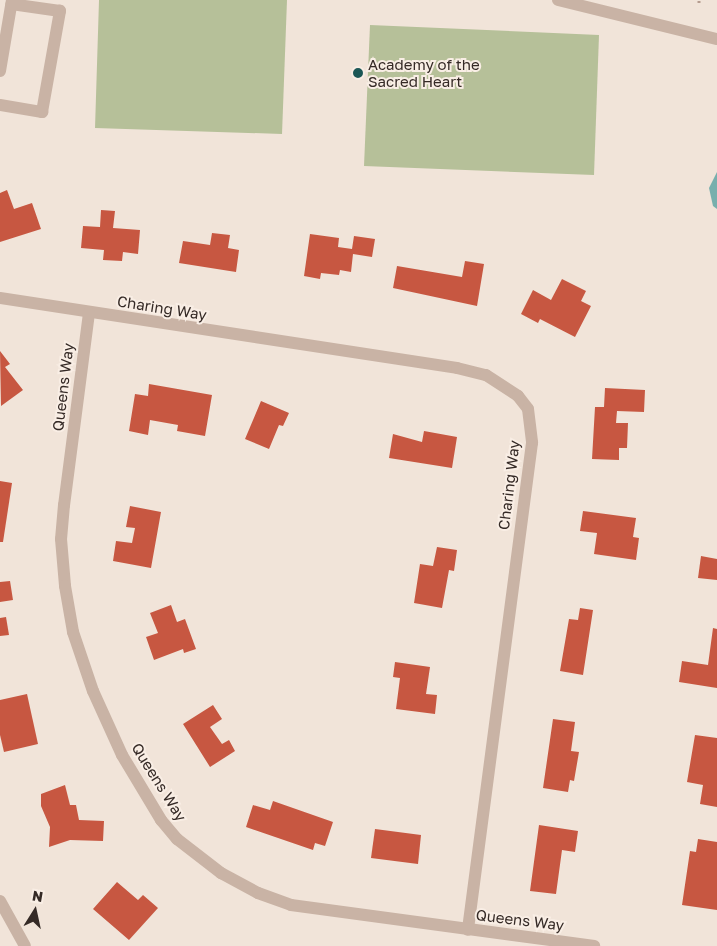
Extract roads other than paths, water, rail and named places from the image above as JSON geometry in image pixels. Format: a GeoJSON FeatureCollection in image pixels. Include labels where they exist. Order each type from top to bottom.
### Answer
{"type":"FeatureCollection","features":[{"type":"Feature","properties":{"kind":"street"},"geometry":{"type":"LineString","coordinates":[[558,0],[717,39]]}},
{"type":"Feature","properties":{"kind":"street"},"geometry":{"type":"LineString","coordinates":[[0,71],[12,2],[60,11],[42,112],[0,105]]}},
{"type":"Feature","properties":{"kind":"street","name":"Charing Way"},"geometry":{"type":"LineString","coordinates":[[0,298],[457,368],[486,375],[503,384],[518,396],[528,409],[532,443],[499,673],[468,930]]}},
{"type":"Feature","properties":{"kind":"street","name":"Queens Way"},"geometry":{"type":"LineString","coordinates":[[89,313],[64,505],[62,564],[72,625],[85,669],[110,731],[141,789],[177,838],[221,873],[258,893],[313,910],[594,946]]}},
{"type":"Feature","properties":{"kind":"street"},"geometry":{"type":"LineString","coordinates":[[0,901],[25,946]]}},
{"type":"Feature","properties":{"kind":"water"},"geometry":{"type":"Polygon","coordinates":[[[717,172],[717,209],[713,206],[709,188],[717,172]]]}},
{"type":"Feature","properties":{"kind":"place","name":"Academy of the Sacred Heart"},"geometry":{"type":"Point","coordinates":[358,73]}}]}
